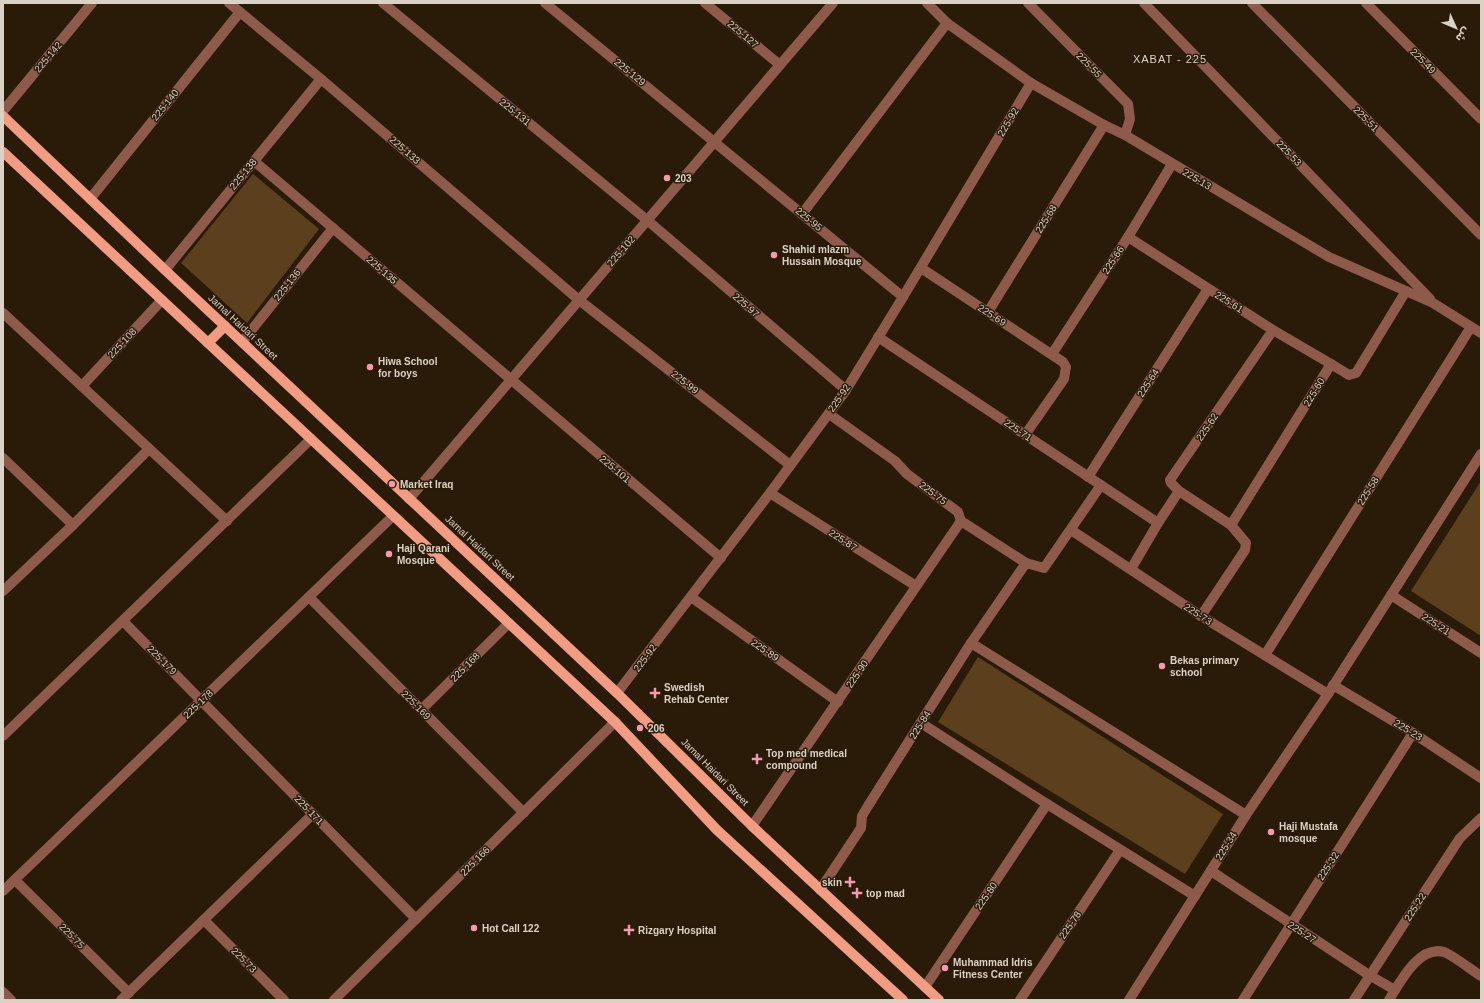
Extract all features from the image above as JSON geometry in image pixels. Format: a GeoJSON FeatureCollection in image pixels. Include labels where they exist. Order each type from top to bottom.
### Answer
{"type":"FeatureCollection","features":[{"type":"Feature","properties":{"kind":"main road","name":"Jamal Haidari Street"},"geometry":{"type":"LineString","coordinates":[[3,116],[165,270],[617,693],[752,826],[939,1000]]}},
{"type":"Feature","properties":{"kind":"main road"},"geometry":{"type":"LineString","coordinates":[[3,152],[615,722],[717,830],[903,1000]]}},
{"type":"Feature","properties":{"kind":"main road"},"geometry":{"type":"LineString","coordinates":[[208,343],[225,326]]}},
{"type":"Feature","properties":{"kind":"street","name":"225-142"},"geometry":{"type":"LineString","coordinates":[[3,111],[92,3]]}},
{"type":"Feature","properties":{"kind":"street","name":"225-133"},"geometry":{"type":"LineString","coordinates":[[229,3],[321,79],[579,300]]}},
{"type":"Feature","properties":{"kind":"street","name":"225-131"},"geometry":{"type":"LineString","coordinates":[[383,3],[647,220]]}},
{"type":"Feature","properties":{"kind":"street","name":"225-129"},"geometry":{"type":"LineString","coordinates":[[546,3],[714,142]]}},
{"type":"Feature","properties":{"kind":"street","name":"225-127"},"geometry":{"type":"LineString","coordinates":[[705,3],[780,65]]}},
{"type":"Feature","properties":{"kind":"street","name":"225-102"},"geometry":{"type":"LineString","coordinates":[[409,498],[833,3]]}},
{"type":"Feature","properties":{"kind":"street","name":"225-13"},"geometry":{"type":"LineString","coordinates":[[926,3],[947,23],[1031,83],[1104,125],[1125,134],[1172,164],[1329,257],[1433,303],[1481,333]]}},
{"type":"Feature","properties":{"kind":"street","name":"225-55"},"geometry":{"type":"LineString","coordinates":[[1028,3],[1128,104],[1130,119],[1125,134]]}},
{"type":"Feature","properties":{"kind":"street","name":"225-53"},"geometry":{"type":"LineString","coordinates":[[1144,3],[1433,303]]}},
{"type":"Feature","properties":{"kind":"street","name":"225-51"},"geometry":{"type":"LineString","coordinates":[[1252,3],[1481,235]]}},
{"type":"Feature","properties":{"kind":"street","name":"225-49"},"geometry":{"type":"LineString","coordinates":[[1366,3],[1481,119]]}},
{"type":"Feature","properties":{"kind":"street","name":"225-140"},"geometry":{"type":"LineString","coordinates":[[90,199],[240,12]]}},
{"type":"Feature","properties":{"kind":"street"},"geometry":{"type":"LineString","coordinates":[[802,214],[947,23]]}},
{"type":"Feature","properties":{"kind":"street","name":"225-138"},"geometry":{"type":"LineString","coordinates":[[165,270],[321,79]]}},
{"type":"Feature","properties":{"kind":"street","name":"225-92"},"geometry":{"type":"LineString","coordinates":[[617,693],[721,558],[846,390],[921,268],[1031,83]]}},
{"type":"Feature","properties":{"kind":"street","name":"225-68"},"geometry":{"type":"LineString","coordinates":[[988,312],[1104,125]]}},
{"type":"Feature","properties":{"kind":"street","name":"225-95"},"geometry":{"type":"LineString","coordinates":[[714,142],[903,297]]}},
{"type":"Feature","properties":{"kind":"street","name":"225-135"},"geometry":{"type":"LineString","coordinates":[[254,162],[510,380]]}},
{"type":"Feature","properties":{"kind":"street","name":"225-66"},"geometry":{"type":"LineString","coordinates":[[1052,354],[1128,238],[1172,164]]}},
{"type":"Feature","properties":{"kind":"street","name":"225-97"},"geometry":{"type":"LineString","coordinates":[[647,220],[846,390]]}},
{"type":"Feature","properties":{"kind":"street","name":"225-136"},"geometry":{"type":"LineString","coordinates":[[242,342],[332,228]]}},
{"type":"Feature","properties":{"kind":"street","name":"225-61"},"geometry":{"type":"LineString","coordinates":[[1128,238],[1273,330],[1331,364]]}},
{"type":"Feature","properties":{"kind":"street","name":"225-69"},"geometry":{"type":"LineString","coordinates":[[921,268],[1063,362],[1066,367],[1064,379],[1025,435]]}},
{"type":"Feature","properties":{"kind":"street","name":"225-64"},"geometry":{"type":"LineString","coordinates":[[1088,477],[1208,289]]}},
{"type":"Feature","properties":{"kind":"street"},"geometry":{"type":"LineString","coordinates":[[1331,364],[1349,375],[1356,373],[1406,291]]}},
{"type":"Feature","properties":{"kind":"street","name":"225-108"},"geometry":{"type":"LineString","coordinates":[[82,386],[162,300]]}},
{"type":"Feature","properties":{"kind":"street","name":"225-99"},"geometry":{"type":"LineString","coordinates":[[579,300],[790,465]]}},
{"type":"Feature","properties":{"kind":"street"},"geometry":{"type":"LineString","coordinates":[[3,313],[227,521]]}},
{"type":"Feature","properties":{"kind":"street","name":"225-58"},"geometry":{"type":"LineString","coordinates":[[1265,655],[1471,327]]}},
{"type":"Feature","properties":{"kind":"street","name":"225-62"},"geometry":{"type":"LineString","coordinates":[[1179,491],[1170,480],[1273,330]]}},
{"type":"Feature","properties":{"kind":"street","name":"225-71"},"geometry":{"type":"LineString","coordinates":[[878,337],[1158,523]]}},
{"type":"Feature","properties":{"kind":"street","name":"225-60"},"geometry":{"type":"LineString","coordinates":[[1231,525],[1331,364]]}},
{"type":"Feature","properties":{"kind":"street","name":"225-101"},"geometry":{"type":"LineString","coordinates":[[510,380],[721,558]]}},
{"type":"Feature","properties":{"kind":"street","name":"225-75"},"geometry":{"type":"LineString","coordinates":[[828,414],[895,461],[907,474],[958,512],[961,521],[1026,563],[1044,568],[1071,530]]}},
{"type":"Feature","properties":{"kind":"street"},"geometry":{"type":"LineString","coordinates":[[3,736],[311,439]]}},
{"type":"Feature","properties":{"kind":"street"},"geometry":{"type":"LineString","coordinates":[[3,591],[73,525],[149,449]]}},
{"type":"Feature","properties":{"kind":"street","name":"225-34"},"geometry":{"type":"LineString","coordinates":[[1129,1000],[1246,815],[1334,685],[1481,454]]}},
{"type":"Feature","properties":{"kind":"street"},"geometry":{"type":"LineString","coordinates":[[3,458],[73,525]]}},
{"type":"Feature","properties":{"kind":"street"},"geometry":{"type":"LineString","coordinates":[[1071,530],[1101,485]]}},
{"type":"Feature","properties":{"kind":"street"},"geometry":{"type":"LineString","coordinates":[[1131,569],[1179,491],[1231,525],[1246,543],[1245,550],[1201,616]]}},
{"type":"Feature","properties":{"kind":"street","name":"225-87"},"geometry":{"type":"LineString","coordinates":[[770,493],[916,586]]}},
{"type":"Feature","properties":{"kind":"street","name":"225-178"},"geometry":{"type":"LineString","coordinates":[[3,891],[393,516]]}},
{"type":"Feature","properties":{"kind":"street","name":"225-90"},"geometry":{"type":"LineString","coordinates":[[752,826],[961,521]]}},
{"type":"Feature","properties":{"kind":"street","name":"225-73"},"geometry":{"type":"LineString","coordinates":[[1071,530],[1201,616],[1328,694]]}},
{"type":"Feature","properties":{"kind":"street","name":"225-84"},"geometry":{"type":"LineString","coordinates":[[820,890],[861,828],[862,816],[970,643],[1026,563]]}},
{"type":"Feature","properties":{"kind":"street","name":"225-21"},"geometry":{"type":"LineString","coordinates":[[1391,595],[1481,653]]}},
{"type":"Feature","properties":{"kind":"street","name":"225-169"},"geometry":{"type":"LineString","coordinates":[[309,597],[524,813]]}},
{"type":"Feature","properties":{"kind":"street","name":"225-89"},"geometry":{"type":"LineString","coordinates":[[691,597],[838,702]]}},
{"type":"Feature","properties":{"kind":"street","name":"225-179"},"geometry":{"type":"LineString","coordinates":[[123,621],[202,700]]}},
{"type":"Feature","properties":{"kind":"street","name":"225-168"},"geometry":{"type":"LineString","coordinates":[[421,710],[509,623]]}},
{"type":"Feature","properties":{"kind":"street"},"geometry":{"type":"LineString","coordinates":[[970,643],[1246,815]]}},
{"type":"Feature","properties":{"kind":"street","name":"225-23"},"geometry":{"type":"LineString","coordinates":[[1334,685],[1413,733],[1481,778]]}},
{"type":"Feature","properties":{"kind":"street","name":"225-171"},"geometry":{"type":"LineString","coordinates":[[202,700],[416,919]]}},
{"type":"Feature","properties":{"kind":"street","name":"225-166"},"geometry":{"type":"LineString","coordinates":[[334,1000],[615,722]]}},
{"type":"Feature","properties":{"kind":"street"},"geometry":{"type":"LineString","coordinates":[[921,723],[1047,804],[1195,896]]}},
{"type":"Feature","properties":{"kind":"street","name":"225-32"},"geometry":{"type":"LineString","coordinates":[[1243,1000],[1413,733]]}},
{"type":"Feature","properties":{"kind":"street","name":"225-80"},"geometry":{"type":"LineString","coordinates":[[925,987],[1047,804]]}},
{"type":"Feature","properties":{"kind":"street"},"geometry":{"type":"LineString","coordinates":[[121,1000],[313,814]]}},
{"type":"Feature","properties":{"kind":"street","name":"225-22"},"geometry":{"type":"LineString","coordinates":[[1354,1000],[1460,838],[1481,818]]}},
{"type":"Feature","properties":{"kind":"street","name":"225-78"},"geometry":{"type":"LineString","coordinates":[[1020,1000],[1120,850]]}},
{"type":"Feature","properties":{"kind":"street","name":"225-27"},"geometry":{"type":"LineString","coordinates":[[1210,871],[1369,976],[1395,990]]}},
{"type":"Feature","properties":{"kind":"street","name":"225-75"},"geometry":{"type":"LineString","coordinates":[[15,880],[129,993]]}},
{"type":"Feature","properties":{"kind":"street","name":"225-73"},"geometry":{"type":"LineString","coordinates":[[204,920],[284,1000]]}},
{"type":"Feature","properties":{"kind":"street"},"geometry":{"type":"LineString","coordinates":[[1389,1000],[1401,979],[1419,958],[1434,952],[1445,952],[1481,976]]}},
{"type":"Feature","properties":{"kind":"street"},"geometry":{"type":"LineString","coordinates":[[3,992],[11,1000]]}},
{"type":"Feature","properties":{"kind":"shaded area"},"geometry":{"type":"Polygon","coordinates":[[[253,174],[319,229],[247,323],[181,263],[253,174]]]}},
{"type":"Feature","properties":{"kind":"shaded area"},"geometry":{"type":"Polygon","coordinates":[[[1481,481],[1481,636],[1411,591],[1481,481]]]}},
{"type":"Feature","properties":{"kind":"shaded area"},"geometry":{"type":"Polygon","coordinates":[[[978,657],[1223,814],[1185,874],[938,722],[978,657]]]}},
{"type":"Feature","properties":{"kind":"place","name":"203"},"geometry":{"type":"Point","coordinates":[667,178]}},
{"type":"Feature","properties":{"kind":"place","name":"Shahid mlazm Hussain Mosque"},"geometry":{"type":"Point","coordinates":[774,255]}},
{"type":"Feature","properties":{"kind":"place","name":"Hiwa School for boys"},"geometry":{"type":"Point","coordinates":[370,367]}},
{"type":"Feature","properties":{"kind":"place","name":"Market Iraq"},"geometry":{"type":"Point","coordinates":[392,484]}},
{"type":"Feature","properties":{"kind":"place","name":"Haji Qarani Mosque"},"geometry":{"type":"Point","coordinates":[389,554]}},
{"type":"Feature","properties":{"kind":"place","name":"Bekas primary school"},"geometry":{"type":"Point","coordinates":[1162,666]}},
{"type":"Feature","properties":{"kind":"place","name":"Swedish Rehab Center"},"geometry":{"type":"Point","coordinates":[655,693]}},
{"type":"Feature","properties":{"kind":"place","name":"206"},"geometry":{"type":"Point","coordinates":[640,728]}},
{"type":"Feature","properties":{"kind":"place","name":"Top med medical compound"},"geometry":{"type":"Point","coordinates":[757,759]}},
{"type":"Feature","properties":{"kind":"place","name":"Haji Mustafa mosque"},"geometry":{"type":"Point","coordinates":[1271,832]}},
{"type":"Feature","properties":{"kind":"place","name":"skin"},"geometry":{"type":"Point","coordinates":[850,882]}},
{"type":"Feature","properties":{"kind":"place","name":"top mad"},"geometry":{"type":"Point","coordinates":[857,893]}},
{"type":"Feature","properties":{"kind":"place","name":"Hot Call 122"},"geometry":{"type":"Point","coordinates":[474,928]}},
{"type":"Feature","properties":{"kind":"place","name":"Rizgary Hospital"},"geometry":{"type":"Point","coordinates":[629,930]}},
{"type":"Feature","properties":{"kind":"place","name":"Muhammad Idris Fitness Center"},"geometry":{"type":"Point","coordinates":[945,968]}},
{"type":"Feature","properties":{"kind":"district","name":"XABAT - 225"},"geometry":{"type":"Point","coordinates":[1170,59]}}]}
